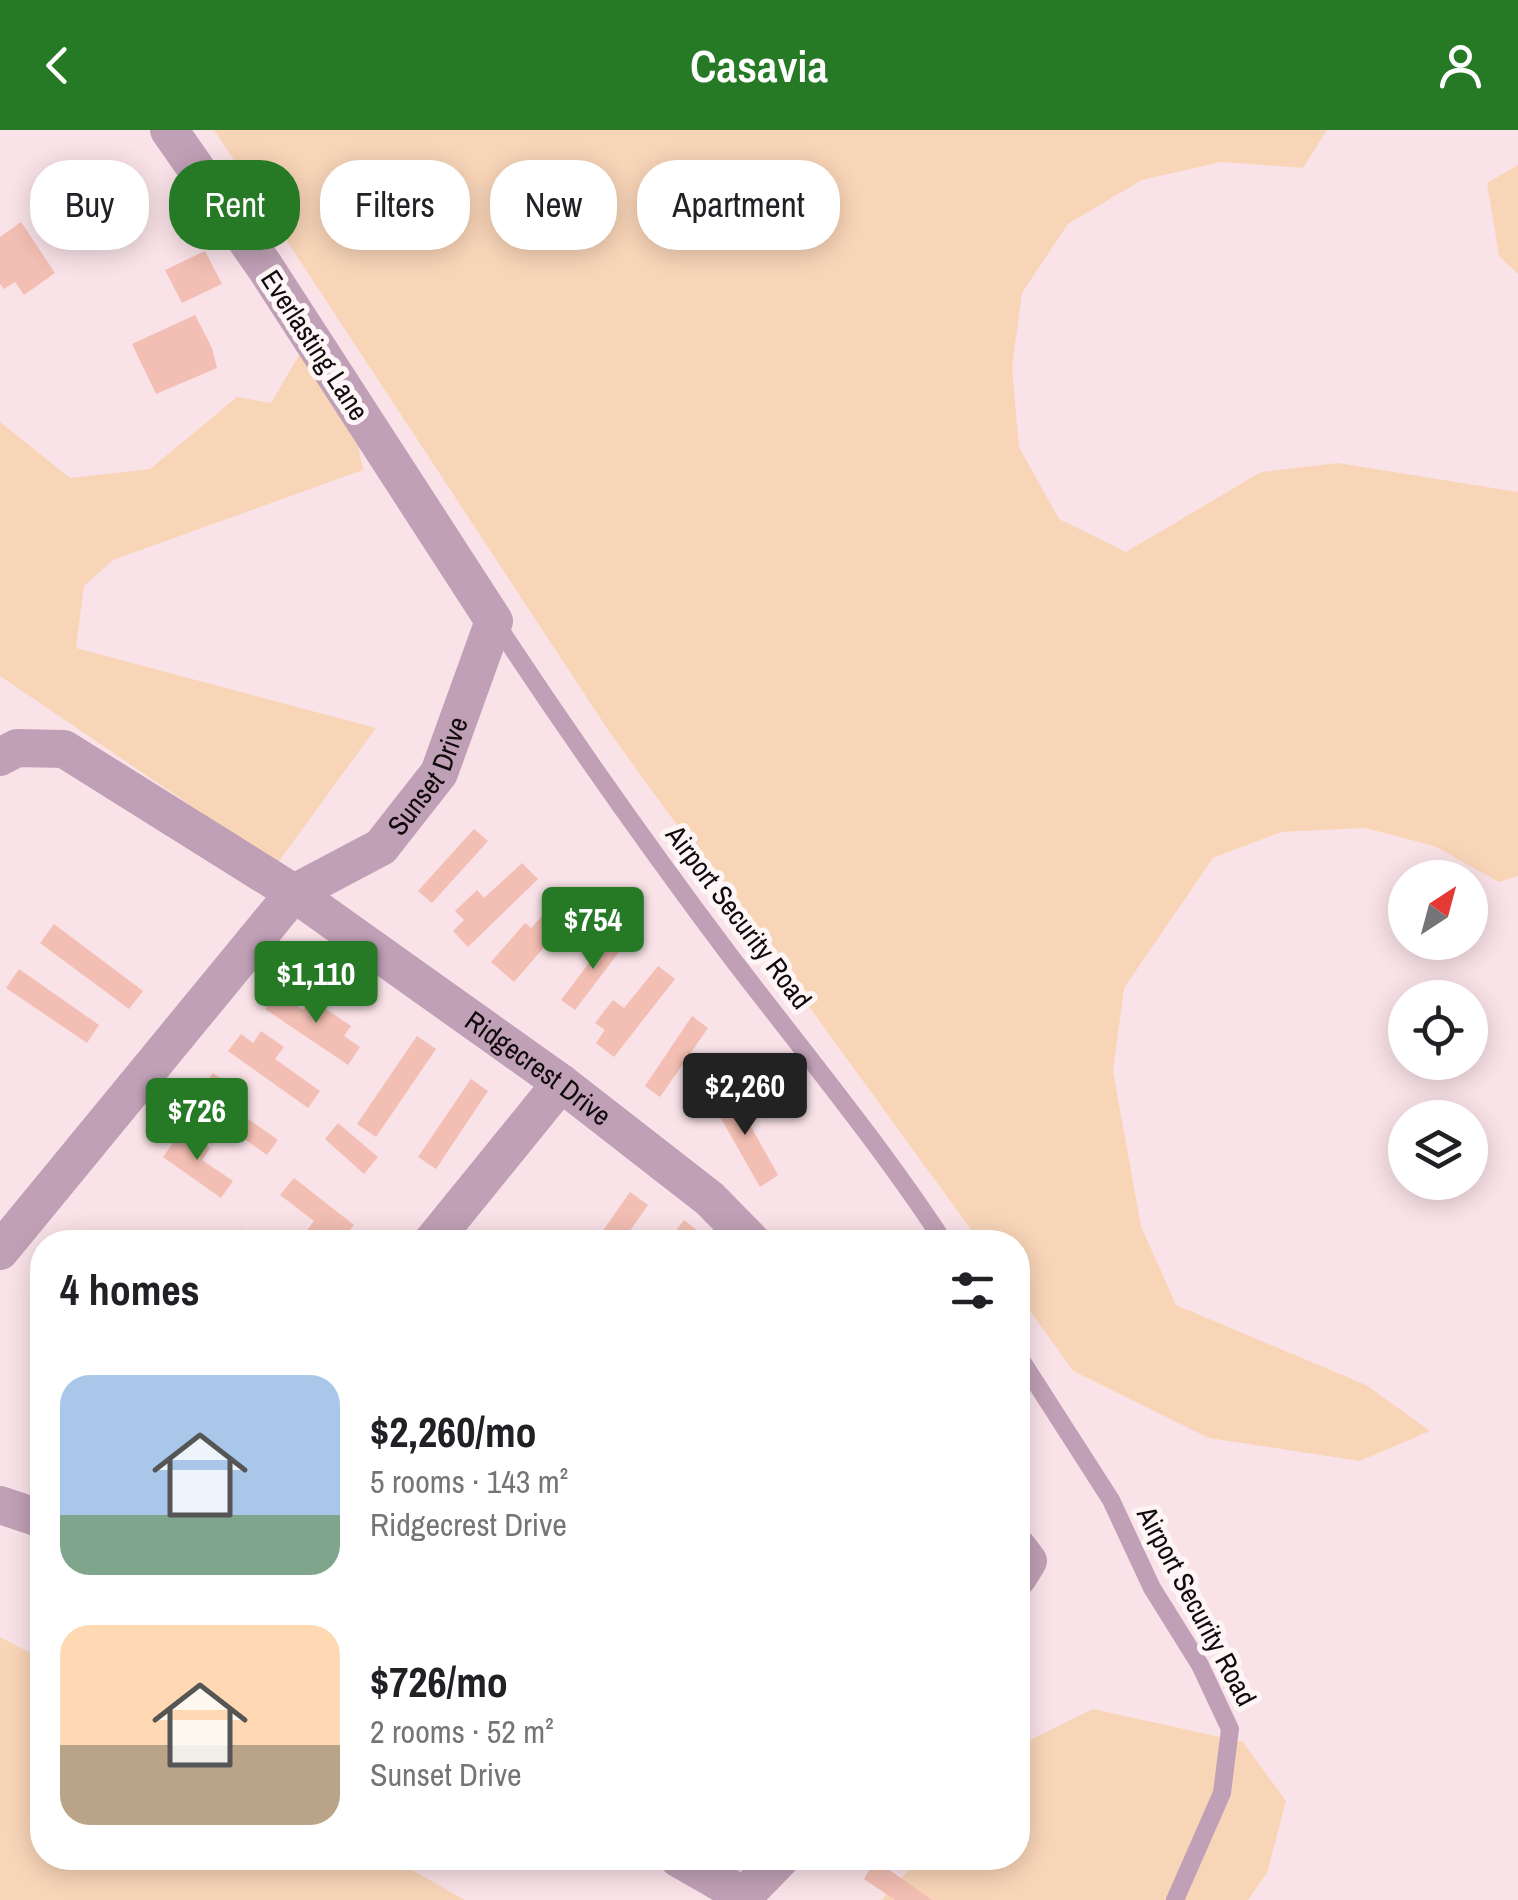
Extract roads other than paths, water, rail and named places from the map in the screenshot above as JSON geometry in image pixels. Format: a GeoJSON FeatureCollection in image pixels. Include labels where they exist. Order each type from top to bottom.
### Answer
{"type":"FeatureCollection","features":[{"type":"Feature","properties":{"kind":"street","name":"Everlasting Lane"},"geometry":{"type":"LineString","coordinates":[[169,130],[265,266],[494,622]]}},
{"type":"Feature","properties":{"kind":"street","name":"Sunset Drive"},"geometry":{"type":"LineString","coordinates":[[0,1251],[294,893],[382,847],[439,773],[494,622]]}},
{"type":"Feature","properties":{"kind":"street","name":"Ridgecrest Drive"},"geometry":{"type":"LineString","coordinates":[[0,757],[17,748],[64,749],[294,893],[561,1083],[710,1199],[740,1230]]}},
{"type":"Feature","properties":{"kind":"street"},"geometry":{"type":"LineString","coordinates":[[442,1230],[561,1083]]}},
{"type":"Feature","properties":{"kind":"street"},"geometry":{"type":"LineString","coordinates":[[0,1506],[30,1515]]}},
{"type":"Feature","properties":{"kind":"street"},"geometry":{"type":"LineString","coordinates":[[699,1870],[744,1896],[769,1870]]}},
{"type":"Feature","properties":{"kind":"lane","name":"Airport Security Road"},"geometry":{"type":"LineString","coordinates":[[494,622],[720,941],[804,1047],[935,1230]]}},
{"type":"Feature","properties":{"kind":"lane","name":"Airport Security Road"},"geometry":{"type":"LineString","coordinates":[[1030,1374],[1111,1500],[1152,1588],[1200,1664],[1230,1729],[1222,1793],[1175,1900]]}}]}
